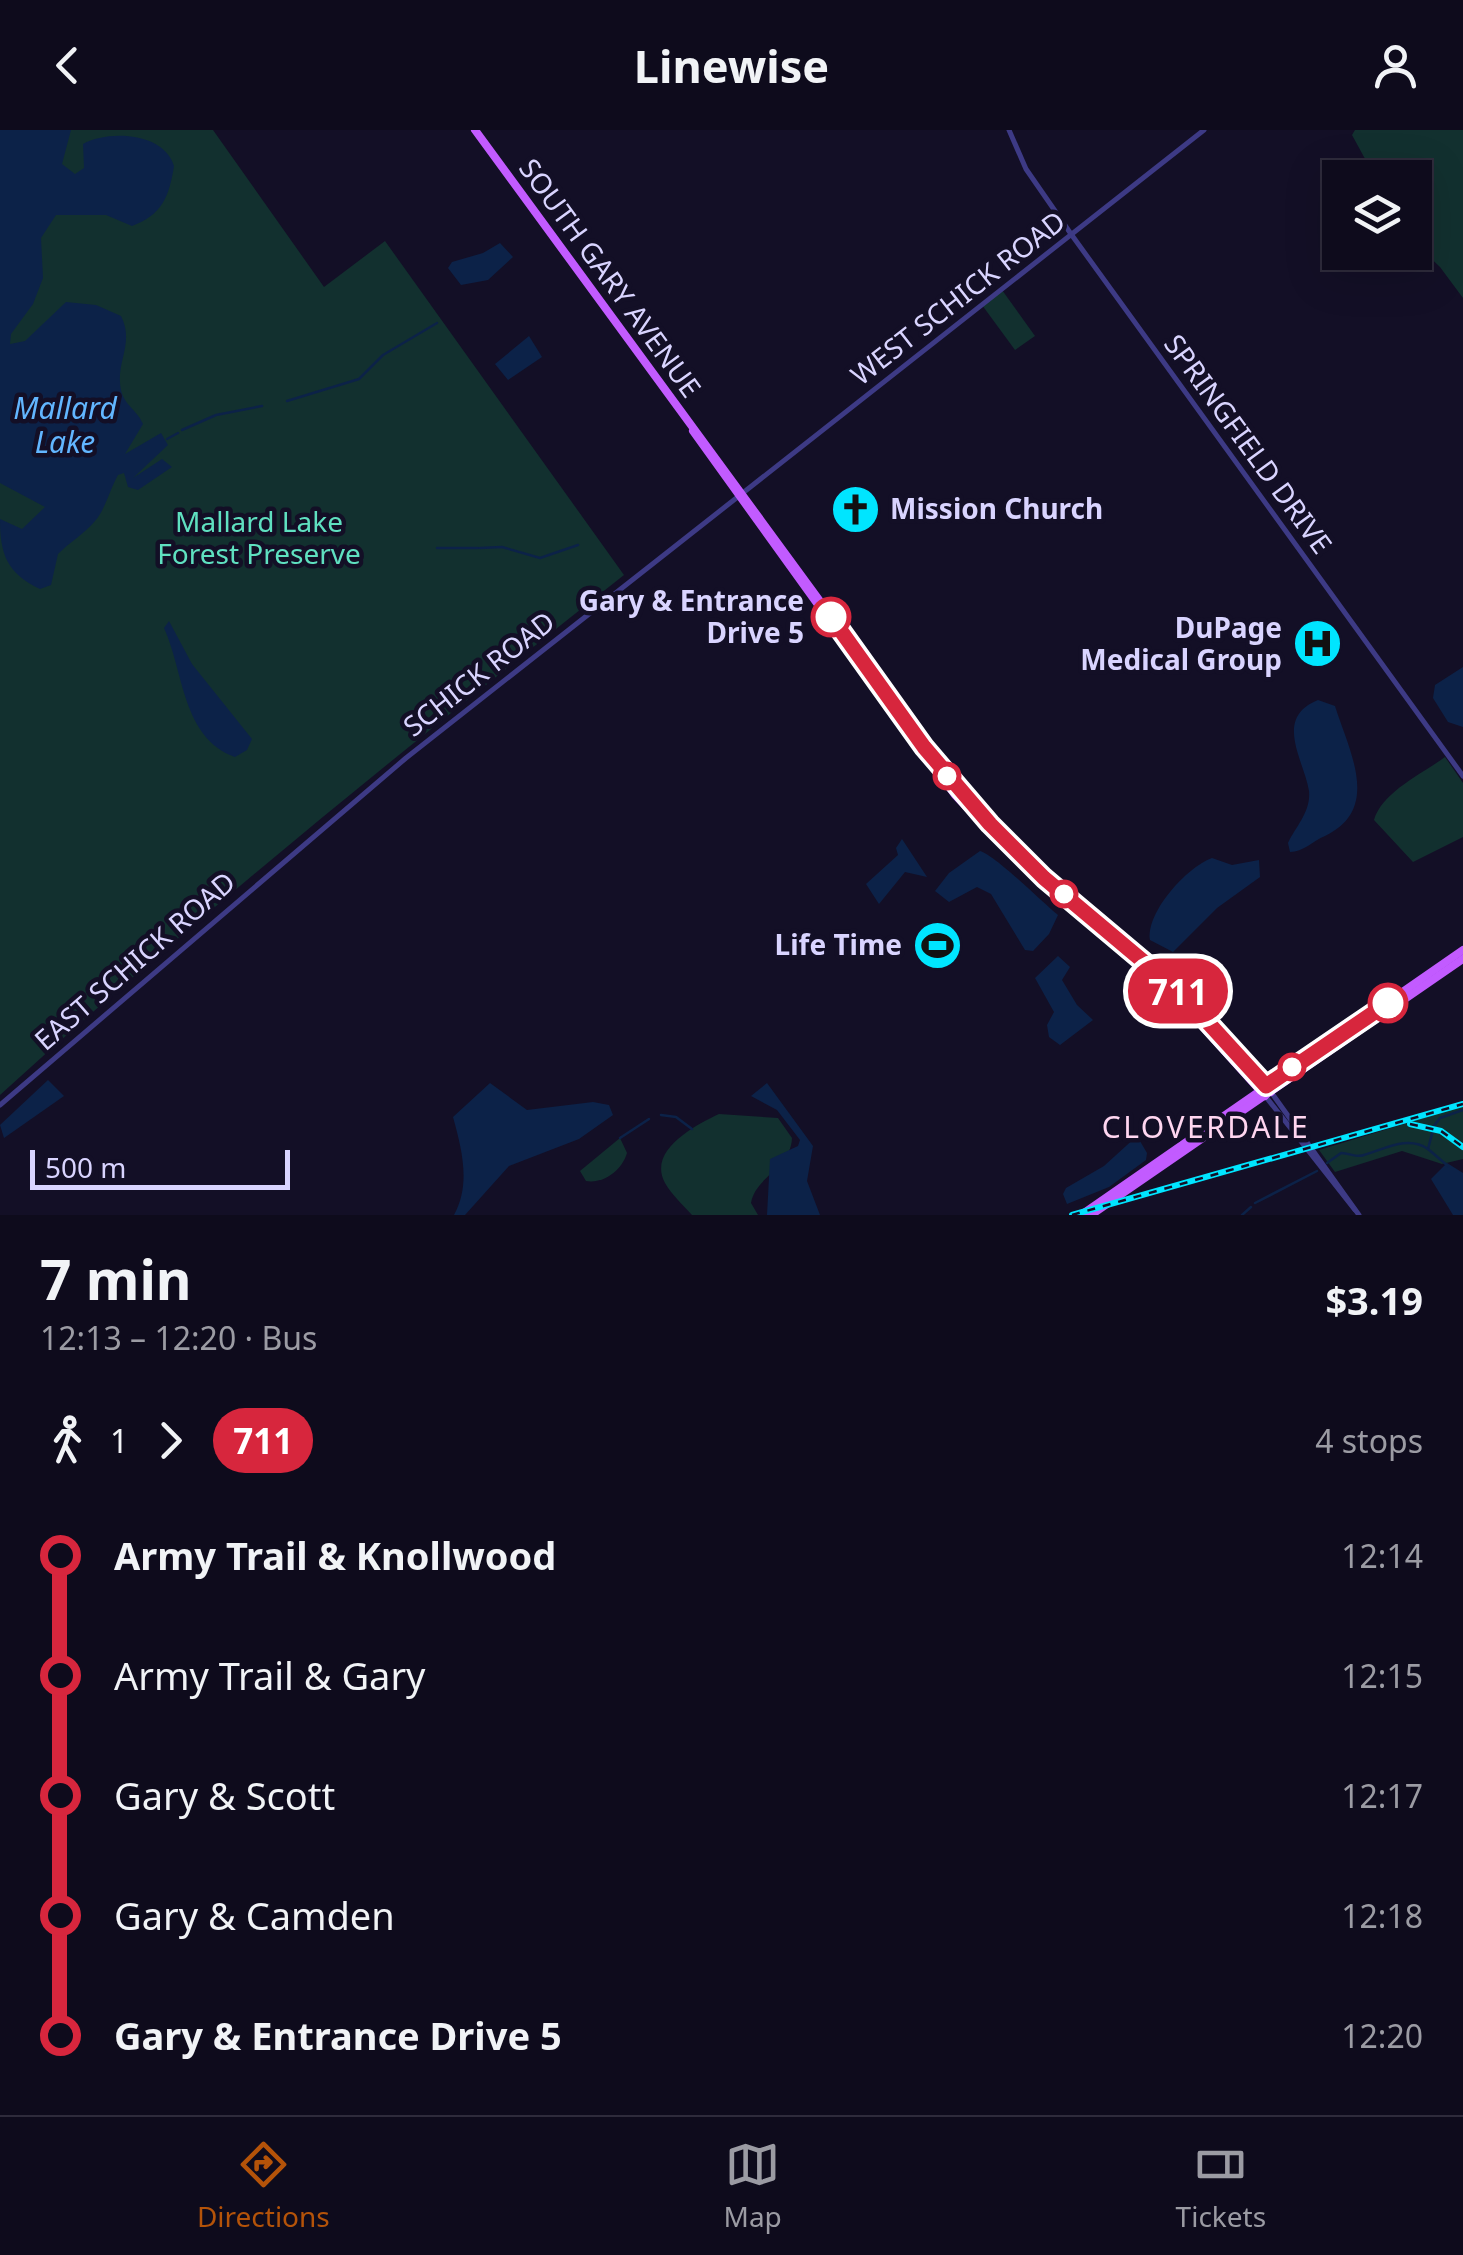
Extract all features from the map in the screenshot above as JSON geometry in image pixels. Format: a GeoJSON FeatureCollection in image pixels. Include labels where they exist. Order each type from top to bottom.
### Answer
{"type":"FeatureCollection","features":[{"type":"Feature","properties":{"kind":"main road","name":"SOUTH GARY AVENUE"},"geometry":{"type":"LineString","coordinates":[[476,130],[952,792],[1031,874],[1146,965],[1265,1091]]}},
{"type":"Feature","properties":{"kind":"main road"},"geometry":{"type":"LineString","coordinates":[[1091,1215],[1463,950]]}},
{"type":"Feature","properties":{"kind":"main road"},"geometry":{"type":"LineString","coordinates":[[1081,1215],[1463,959]]}},
{"type":"Feature","properties":{"kind":"street","name":"SPRINGFIELD DRIVE"},"geometry":{"type":"LineString","coordinates":[[1009,130],[1026,169],[1070,234],[1463,776]]}},
{"type":"Feature","properties":{"kind":"street","name":"WEST SCHICK ROAD"},"geometry":{"type":"LineString","coordinates":[[739,495],[1204,130]]}},
{"type":"Feature","properties":{"kind":"street","name":"SCHICK ROAD"},"geometry":{"type":"LineString","coordinates":[[296,849],[739,495]]}},
{"type":"Feature","properties":{"kind":"street","name":"EAST SCHICK ROAD"},"geometry":{"type":"LineString","coordinates":[[0,1105],[296,849]]}},
{"type":"Feature","properties":{"kind":"street","name":"SOUTH GARY AVENUE"},"geometry":{"type":"LineString","coordinates":[[1265,1091],[1358,1213]]}},
{"type":"Feature","properties":{"kind":"green space","name":"Mallard Lake Forest Preserve"},"geometry":{"type":"Polygon","coordinates":[[[0,130],[213,130],[324,287],[385,241],[624,575],[229,895],[0,1095],[0,130]]]}},
{"type":"Feature","properties":{"kind":"green space"},"geometry":{"type":"Polygon","coordinates":[[[1355,130],[1463,130],[1463,298],[1432,259],[1432,160],[1366,160],[1352,135],[1355,130]]]}},
{"type":"Feature","properties":{"kind":"green space"},"geometry":{"type":"Polygon","coordinates":[[[1002,290],[1035,336],[1015,350],[982,305],[1002,290]]]}},
{"type":"Feature","properties":{"kind":"green space"},"geometry":{"type":"Polygon","coordinates":[[[1445,757],[1463,783],[1463,837],[1413,862],[1374,820],[1394,792],[1445,757]]]}},
{"type":"Feature","properties":{"kind":"green space"},"geometry":{"type":"Polygon","coordinates":[[[1463,1106],[1463,1159],[1442,1164],[1402,1151],[1335,1172],[1319,1150],[1463,1106]]]}},
{"type":"Feature","properties":{"kind":"green space"},"geometry":{"type":"Polygon","coordinates":[[[719,1114],[778,1118],[792,1138],[786,1157],[754,1194],[751,1203],[758,1215],[692,1215],[665,1183],[661,1171],[668,1150],[687,1132],[719,1114]]]}},
{"type":"Feature","properties":{"kind":"green space"},"geometry":{"type":"Polygon","coordinates":[[[620,1138],[627,1153],[621,1165],[606,1178],[586,1181],[580,1171],[620,1138]]]}},
{"type":"Feature","properties":{"kind":"water","name":"Mallard Lake"},"geometry":{"type":"Polygon","coordinates":[[[0,130],[71,130],[62,164],[75,174],[84,168],[83,144],[106,137],[147,140],[159,146],[174,166],[162,204],[142,222],[132,226],[106,215],[56,215],[41,238],[43,278],[33,304],[11,334],[10,344],[25,341],[66,302],[96,305],[121,316],[126,344],[120,371],[121,390],[143,424],[125,454],[161,433],[168,445],[133,478],[162,459],[172,467],[138,490],[128,487],[124,473],[118,475],[99,516],[58,554],[51,585],[40,589],[12,569],[0,531],[0,519],[22,529],[45,507],[0,483],[0,130]]]}},
{"type":"Feature","properties":{"kind":"water"},"geometry":{"type":"Polygon","coordinates":[[[500,243],[513,257],[488,280],[461,285],[448,268],[452,262],[483,253],[500,243]]]}},
{"type":"Feature","properties":{"kind":"water"},"geometry":{"type":"Polygon","coordinates":[[[529,336],[542,357],[508,380],[495,364],[529,336]]]}},
{"type":"Feature","properties":{"kind":"water"},"geometry":{"type":"Polygon","coordinates":[[[169,621],[192,664],[252,739],[247,750],[235,757],[204,735],[195,719],[164,628],[169,621]]]}},
{"type":"Feature","properties":{"kind":"water"},"geometry":{"type":"Polygon","coordinates":[[[1463,667],[1463,727],[1448,722],[1433,698],[1435,685],[1463,667]]]}},
{"type":"Feature","properties":{"kind":"water"},"geometry":{"type":"Polygon","coordinates":[[[1318,700],[1335,706],[1353,760],[1357,795],[1353,811],[1342,825],[1290,852],[1288,843],[1309,799],[1294,729],[1304,708],[1318,700]]]}},
{"type":"Feature","properties":{"kind":"water"},"geometry":{"type":"Polygon","coordinates":[[[902,839],[927,877],[905,872],[879,904],[866,884],[898,855],[896,848],[902,839]]]}},
{"type":"Feature","properties":{"kind":"water"},"geometry":{"type":"Polygon","coordinates":[[[980,851],[1058,915],[1049,934],[1033,951],[1025,950],[991,894],[977,887],[949,902],[935,891],[949,873],[980,851]]]}},
{"type":"Feature","properties":{"kind":"water"},"geometry":{"type":"Polygon","coordinates":[[[1212,858],[1232,865],[1259,860],[1260,877],[1217,908],[1173,952],[1150,940],[1154,917],[1170,892],[1191,871],[1212,858]]]}},
{"type":"Feature","properties":{"kind":"water"},"geometry":{"type":"Polygon","coordinates":[[[1058,956],[1070,967],[1062,980],[1077,1005],[1093,1020],[1060,1045],[1049,1037],[1047,1025],[1054,1012],[1035,978],[1058,956]]]}},
{"type":"Feature","properties":{"kind":"water"},"geometry":{"type":"Polygon","coordinates":[[[48,1080],[64,1096],[4,1138],[0,1125],[48,1080]]]}},
{"type":"Feature","properties":{"kind":"water"},"geometry":{"type":"Polygon","coordinates":[[[490,1083],[527,1110],[593,1102],[609,1105],[613,1115],[579,1139],[509,1166],[465,1215],[454,1215],[464,1179],[453,1117],[490,1083]]]}},
{"type":"Feature","properties":{"kind":"water"},"geometry":{"type":"Polygon","coordinates":[[[767,1083],[813,1146],[807,1181],[820,1215],[767,1215],[770,1159],[798,1146],[800,1140],[777,1110],[751,1096],[767,1083]]]}},
{"type":"Feature","properties":{"kind":"water"},"geometry":{"type":"Polygon","coordinates":[[[1137,1136],[1147,1153],[1146,1160],[1109,1187],[1067,1204],[1063,1194],[1066,1188],[1104,1166],[1137,1136]]]}},
{"type":"Feature","properties":{"kind":"water"},"geometry":{"type":"Polygon","coordinates":[[[1447,1163],[1463,1173],[1463,1215],[1453,1215],[1431,1179],[1447,1163]]]}},
{"type":"Feature","properties":{"kind":"waterway"},"geometry":{"type":"LineString","coordinates":[[287,401],[359,379],[383,355],[437,323]]}},
{"type":"Feature","properties":{"kind":"waterway"},"geometry":{"type":"LineString","coordinates":[[182,430],[216,415],[262,406]]}},
{"type":"Feature","properties":{"kind":"waterway"},"geometry":{"type":"LineString","coordinates":[[167,439],[178,433]]}},
{"type":"Feature","properties":{"kind":"waterway"},"geometry":{"type":"LineString","coordinates":[[480,548],[502,547],[540,558],[578,545]]}},
{"type":"Feature","properties":{"kind":"waterway"},"geometry":{"type":"LineString","coordinates":[[437,548],[478,548]]}},
{"type":"Feature","properties":{"kind":"waterway"},"geometry":{"type":"LineString","coordinates":[[1434,1126],[1440,1118],[1463,1110]]}},
{"type":"Feature","properties":{"kind":"waterway"},"geometry":{"type":"LineString","coordinates":[[661,1115],[676,1117],[692,1129]]}},
{"type":"Feature","properties":{"kind":"waterway"},"geometry":{"type":"LineString","coordinates":[[620,1138],[649,1119]]}},
{"type":"Feature","properties":{"kind":"waterway"},"geometry":{"type":"LineString","coordinates":[[1433,1130],[1428,1149],[1448,1166]]}},
{"type":"Feature","properties":{"kind":"waterway"},"geometry":{"type":"LineString","coordinates":[[1327,1163],[1341,1153],[1361,1156],[1404,1143],[1428,1149]]}},
{"type":"Feature","properties":{"kind":"waterway"},"geometry":{"type":"LineString","coordinates":[[1255,1203],[1317,1171]]}},
{"type":"Feature","properties":{"kind":"waterway"},"geometry":{"type":"LineString","coordinates":[[1242,1215],[1251,1207]]}},
{"type":"Feature","properties":{"kind":"railway"},"geometry":{"type":"LineString","coordinates":[[1072,1215],[1463,1104]]}},
{"type":"Feature","properties":{"kind":"railway"},"geometry":{"type":"LineString","coordinates":[[1410,1124],[1441,1131],[1463,1147]]}},
{"type":"Feature","properties":{"kind":"bus line","name":"711"},"geometry":{"type":"LineString","coordinates":[[831,617],[924,747],[990,824],[1044,878],[1182,994],[1266,1086],[1388,1003]]}},
{"type":"Feature","properties":{"kind":"place","name":"Mission Church"},"geometry":{"type":"Point","coordinates":[855,509]}},
{"type":"Feature","properties":{"kind":"place","name":"Gary & Entrance Drive 5"},"geometry":{"type":"Point","coordinates":[831,617]}},
{"type":"Feature","properties":{"kind":"place","name":"DuPage Medical Group"},"geometry":{"type":"Point","coordinates":[1317,644]}},
{"type":"Feature","properties":{"kind":"place","name":"Life Time"},"geometry":{"type":"Point","coordinates":[937,945]}},
{"type":"Feature","properties":{"kind":"district","name":"CLOVERDALE"},"geometry":{"type":"Point","coordinates":[1206,1128]}}]}
